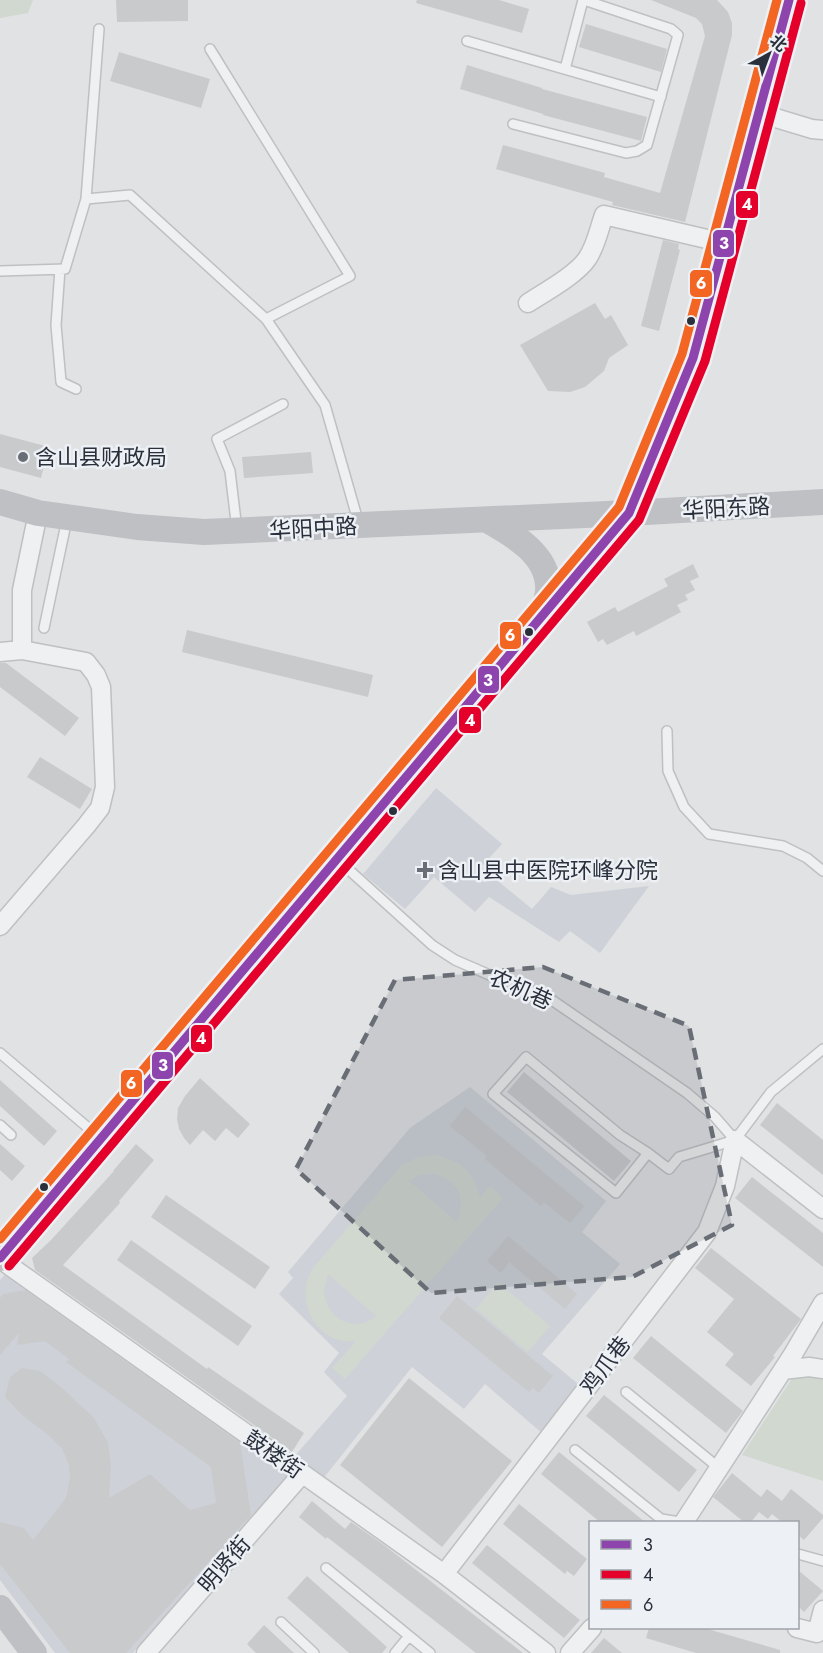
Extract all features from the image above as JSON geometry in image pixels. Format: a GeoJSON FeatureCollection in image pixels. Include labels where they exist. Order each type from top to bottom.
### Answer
{"type":"FeatureCollection","features":[{"type":"Feature","properties":{"kind":"main road"},"geometry":{"type":"LineString","coordinates":[[0,1258],[629,513],[693,358],[789,0]]}},
{"type":"Feature","properties":{"kind":"main road","name":"华阳中路"},"geometry":{"type":"LineString","coordinates":[[0,502],[38,513],[137,527],[204,532],[629,513]]}},
{"type":"Feature","properties":{"kind":"main road","name":"华阳东路"},"geometry":{"type":"LineString","coordinates":[[629,513],[823,502]]}},
{"type":"Feature","properties":{"kind":"main road"},"geometry":{"type":"LineString","coordinates":[[487,519],[516,537],[542,564],[546,574],[548,592],[542,616]]}},
{"type":"Feature","properties":{"kind":"main road"},"geometry":{"type":"LineString","coordinates":[[0,1608],[34,1653]]}},
{"type":"Feature","properties":{"kind":"street"},"geometry":{"type":"LineString","coordinates":[[759,113],[812,129],[823,130]]}},
{"type":"Feature","properties":{"kind":"street"},"geometry":{"type":"LineString","coordinates":[[528,303],[579,269],[587,260],[604,215],[724,243]]}},
{"type":"Feature","properties":{"kind":"street"},"geometry":{"type":"LineString","coordinates":[[22,650],[22,590],[38,513]]}},
{"type":"Feature","properties":{"kind":"street"},"geometry":{"type":"LineString","coordinates":[[0,652],[22,650],[86,662],[96,675],[101,687],[105,787],[100,808],[0,926]]}},
{"type":"Feature","properties":{"kind":"street"},"geometry":{"type":"LineString","coordinates":[[735,1140],[823,1209]]}},
{"type":"Feature","properties":{"kind":"street","name":"鸡爪巷"},"geometry":{"type":"LineString","coordinates":[[444,1574],[707,1232],[725,1186],[735,1140]]}},
{"type":"Feature","properties":{"kind":"street","name":"鼓楼街"},"geometry":{"type":"LineString","coordinates":[[0,1258],[444,1574],[546,1653]]}},
{"type":"Feature","properties":{"kind":"street"},"geometry":{"type":"LineString","coordinates":[[683,1521],[783,1370],[823,1304]]}},
{"type":"Feature","properties":{"kind":"street"},"geometry":{"type":"LineString","coordinates":[[783,1370],[809,1367],[823,1369]]}},
{"type":"Feature","properties":{"kind":"street","name":"明贤街"},"geometry":{"type":"LineString","coordinates":[[147,1653],[302,1474]]}},
{"type":"Feature","properties":{"kind":"street"},"geometry":{"type":"LineString","coordinates":[[799,1628],[817,1633],[823,1610]]}},
{"type":"Feature","properties":{"kind":"street"},"geometry":{"type":"LineString","coordinates":[[570,1653],[591,1629]]}},
{"type":"Feature","properties":{"kind":"lane"},"geometry":{"type":"LineString","coordinates":[[513,123],[626,153],[637,151],[647,145],[678,35],[671,29],[584,0],[565,69]]}},
{"type":"Feature","properties":{"kind":"lane"},"geometry":{"type":"LineString","coordinates":[[0,271],[65,269],[86,199],[99,29]]}},
{"type":"Feature","properties":{"kind":"lane"},"geometry":{"type":"LineString","coordinates":[[467,41],[661,97]]}},
{"type":"Feature","properties":{"kind":"lane"},"geometry":{"type":"LineString","coordinates":[[210,49],[350,276],[266,319]]}},
{"type":"Feature","properties":{"kind":"lane"},"geometry":{"type":"LineString","coordinates":[[86,199],[130,195],[266,319],[325,405],[360,525]]}},
{"type":"Feature","properties":{"kind":"lane"},"geometry":{"type":"LineString","coordinates":[[60,269],[56,325],[61,382],[76,389]]}},
{"type":"Feature","properties":{"kind":"lane"},"geometry":{"type":"LineString","coordinates":[[237,531],[230,471],[217,439],[283,404]]}},
{"type":"Feature","properties":{"kind":"lane"},"geometry":{"type":"LineString","coordinates":[[44,628],[67,517]]}},
{"type":"Feature","properties":{"kind":"lane"},"geometry":{"type":"LineString","coordinates":[[667,731],[668,771],[684,807],[709,834],[783,846],[807,858],[823,871]]}},
{"type":"Feature","properties":{"kind":"lane","name":"农机巷"},"geometry":{"type":"LineString","coordinates":[[337,859],[432,945],[455,960],[546,996],[687,1093],[715,1117],[735,1140]]}},
{"type":"Feature","properties":{"kind":"lane"},"geometry":{"type":"LineString","coordinates":[[648,1153],[616,1193],[493,1094],[526,1057],[620,1135],[648,1153],[669,1169],[680,1157],[735,1140],[771,1092],[823,1049]]}},
{"type":"Feature","properties":{"kind":"lane"},"geometry":{"type":"LineString","coordinates":[[0,1053],[100,1138]]}},
{"type":"Feature","properties":{"kind":"lane"},"geometry":{"type":"LineString","coordinates":[[0,1125],[11,1135]]}},
{"type":"Feature","properties":{"kind":"lane"},"geometry":{"type":"LineString","coordinates":[[626,1392],[719,1468]]}},
{"type":"Feature","properties":{"kind":"lane"},"geometry":{"type":"LineString","coordinates":[[575,1450],[661,1519],[675,1521]]}},
{"type":"Feature","properties":{"kind":"lane"},"geometry":{"type":"LineString","coordinates":[[799,1554],[823,1561]]}},
{"type":"Feature","properties":{"kind":"lane"},"geometry":{"type":"LineString","coordinates":[[326,1568],[430,1653]]}},
{"type":"Feature","properties":{"kind":"lane"},"geometry":{"type":"LineString","coordinates":[[281,1622],[314,1653]]}},
{"type":"Feature","properties":{"kind":"lane"},"geometry":{"type":"LineString","coordinates":[[395,1653],[409,1636]]}},
{"type":"Feature","properties":{"kind":"highlighted area"},"geometry":{"type":"Polygon","coordinates":[[[543,967],[689,1026],[732,1225],[632,1277],[431,1293],[296,1169],[395,980],[543,967]]]}},
{"type":"Feature","properties":{"kind":"shaded area"},"geometry":{"type":"Polygon","coordinates":[[[0,0],[33,0],[28,13],[0,18],[0,0]]]}},
{"type":"Feature","properties":{"kind":"shaded area","name":"含山县中医院环峰分院"},"geometry":{"type":"Polygon","coordinates":[[[436,788],[502,844],[481,867],[532,909],[551,887],[571,895],[649,886],[600,953],[570,931],[559,942],[489,897],[475,912],[434,877],[405,909],[363,874],[436,788]]]}},
{"type":"Feature","properties":{"kind":"shaded area"},"geometry":{"type":"Polygon","coordinates":[[[470,1087],[606,1201],[582,1232],[620,1264],[542,1354],[583,1388],[543,1434],[485,1384],[464,1409],[412,1367],[322,1480],[293,1458],[347,1396],[324,1372],[339,1353],[279,1294],[293,1278],[288,1272],[410,1128],[470,1087]]]}},
{"type":"Feature","properties":{"kind":"shaded area"},"geometry":{"type":"Polygon","coordinates":[[[437,1155],[453,1161],[470,1174],[480,1197],[490,1186],[503,1198],[345,1379],[332,1368],[356,1341],[333,1338],[312,1319],[305,1291],[308,1279],[312,1269],[401,1166],[418,1157],[437,1155]],[[433,1174],[420,1175],[409,1181],[457,1222],[461,1205],[458,1191],[449,1181],[433,1174]],[[329,1275],[324,1289],[325,1297],[336,1316],[355,1324],[376,1316],[329,1275]]]}},
{"type":"Feature","properties":{"kind":"shaded area"},"geometry":{"type":"Polygon","coordinates":[[[8,1271],[291,1471],[133,1653],[55,1653],[0,1580],[0,1280],[8,1271]]]}},
{"type":"Feature","properties":{"kind":"shaded area"},"geometry":{"type":"Polygon","coordinates":[[[498,1282],[550,1326],[528,1352],[476,1309],[498,1282]]]}},
{"type":"Feature","properties":{"kind":"shaded area"},"geometry":{"type":"Polygon","coordinates":[[[806,1375],[823,1377],[823,1481],[742,1455],[793,1377],[806,1375]]]}},
{"type":"Feature","properties":{"kind":"building"},"geometry":{"type":"Polygon","coordinates":[[[116,0],[188,0],[188,21],[117,22],[116,0]]]}},
{"type":"Feature","properties":{"kind":"building"},"geometry":{"type":"Polygon","coordinates":[[[417,0],[499,0],[529,9],[522,33],[416,3],[417,0]]]}},
{"type":"Feature","properties":{"kind":"building"},"geometry":{"type":"Polygon","coordinates":[[[651,0],[717,0],[728,12],[732,23],[732,35],[685,222],[612,205],[613,202],[496,169],[503,145],[605,173],[604,177],[660,193],[705,36],[702,24],[696,18],[651,0]]]}},
{"type":"Feature","properties":{"kind":"building"},"geometry":{"type":"Polygon","coordinates":[[[586,24],[667,49],[661,72],[579,47],[586,24]]]}},
{"type":"Feature","properties":{"kind":"building"},"geometry":{"type":"Polygon","coordinates":[[[119,52],[210,79],[201,108],[110,81],[119,52]]]}},
{"type":"Feature","properties":{"kind":"building"},"geometry":{"type":"Polygon","coordinates":[[[467,65],[542,89],[647,117],[641,141],[543,115],[460,89],[467,65]]]}},
{"type":"Feature","properties":{"kind":"building"},"geometry":{"type":"Polygon","coordinates":[[[663,240],[679,244],[678,249],[680,250],[659,331],[641,326],[663,240]]]}},
{"type":"Feature","properties":{"kind":"building"},"geometry":{"type":"Polygon","coordinates":[[[595,303],[605,319],[611,315],[628,345],[609,358],[604,371],[585,387],[570,392],[548,391],[520,345],[595,303]]]}},
{"type":"Feature","properties":{"kind":"building","name":"含山县财政局"},"geometry":{"type":"Polygon","coordinates":[[[0,434],[49,447],[41,478],[0,467],[0,434]]]}},
{"type":"Feature","properties":{"kind":"building"},"geometry":{"type":"Polygon","coordinates":[[[311,452],[313,473],[244,478],[242,457],[311,452]]]}},
{"type":"Feature","properties":{"kind":"building"},"geometry":{"type":"Polygon","coordinates":[[[693,564],[699,577],[690,581],[695,590],[685,595],[688,600],[677,605],[681,612],[636,636],[634,631],[607,645],[603,639],[598,642],[587,622],[615,607],[618,612],[668,586],[664,579],[693,564]]]}},
{"type":"Feature","properties":{"kind":"building"},"geometry":{"type":"Polygon","coordinates":[[[187,630],[373,675],[368,697],[182,652],[187,630]]]}},
{"type":"Feature","properties":{"kind":"building"},"geometry":{"type":"Polygon","coordinates":[[[0,663],[6,663],[79,718],[65,736],[0,687],[0,663]]]}},
{"type":"Feature","properties":{"kind":"building"},"geometry":{"type":"Polygon","coordinates":[[[40,757],[92,789],[80,809],[27,777],[40,757]]]}},
{"type":"Feature","properties":{"kind":"building"},"geometry":{"type":"Polygon","coordinates":[[[524,1072],[631,1161],[614,1181],[507,1092],[524,1072]]]}},
{"type":"Feature","properties":{"kind":"building"},"geometry":{"type":"Polygon","coordinates":[[[200,1078],[250,1124],[238,1138],[226,1128],[215,1141],[203,1130],[190,1145],[184,1138],[177,1119],[178,1108],[200,1078]]]}},
{"type":"Feature","properties":{"kind":"building"},"geometry":{"type":"Polygon","coordinates":[[[0,1080],[57,1131],[44,1146],[0,1106],[0,1080]]]}},
{"type":"Feature","properties":{"kind":"building"},"geometry":{"type":"Polygon","coordinates":[[[777,1103],[823,1140],[823,1175],[760,1125],[777,1103]]]}},
{"type":"Feature","properties":{"kind":"building"},"geometry":{"type":"Polygon","coordinates":[[[465,1107],[584,1206],[570,1223],[544,1202],[541,1206],[485,1159],[487,1156],[450,1126],[465,1107]]]}},
{"type":"Feature","properties":{"kind":"building"},"geometry":{"type":"Polygon","coordinates":[[[0,1144],[25,1166],[12,1181],[0,1170],[0,1144]]]}},
{"type":"Feature","properties":{"kind":"building"},"geometry":{"type":"Polygon","coordinates":[[[136,1144],[154,1160],[119,1201],[120,1203],[63,1265],[207,1369],[208,1367],[304,1433],[292,1452],[35,1270],[32,1258],[114,1171],[136,1144]]]}},
{"type":"Feature","properties":{"kind":"building"},"geometry":{"type":"Polygon","coordinates":[[[752,1177],[823,1233],[823,1267],[735,1198],[752,1177]]]}},
{"type":"Feature","properties":{"kind":"building"},"geometry":{"type":"Polygon","coordinates":[[[166,1195],[270,1267],[255,1289],[151,1217],[166,1195]]]}},
{"type":"Feature","properties":{"kind":"building"},"geometry":{"type":"Polygon","coordinates":[[[508,1236],[577,1294],[565,1309],[509,1262],[501,1273],[487,1261],[508,1236]]]}},
{"type":"Feature","properties":{"kind":"building"},"geometry":{"type":"Polygon","coordinates":[[[131,1240],[252,1326],[238,1346],[117,1260],[131,1240]]]}},
{"type":"Feature","properties":{"kind":"building"},"geometry":{"type":"Polygon","coordinates":[[[711,1248],[801,1319],[773,1356],[775,1357],[751,1386],[725,1365],[734,1354],[707,1332],[734,1299],[695,1268],[711,1248]]]}},
{"type":"Feature","properties":{"kind":"building"},"geometry":{"type":"Polygon","coordinates":[[[25,1290],[240,1443],[251,1515],[126,1653],[70,1653],[0,1564],[0,1522],[24,1528],[33,1540],[66,1498],[70,1478],[69,1465],[62,1448],[22,1415],[5,1397],[10,1377],[22,1368],[40,1371],[60,1386],[94,1418],[108,1443],[111,1467],[109,1498],[150,1474],[190,1510],[216,1503],[211,1467],[66,1362],[69,1359],[45,1341],[17,1345],[19,1333],[0,1355],[0,1298],[3,1294],[25,1290]]]}},
{"type":"Feature","properties":{"kind":"building"},"geometry":{"type":"Polygon","coordinates":[[[457,1296],[553,1376],[539,1393],[533,1388],[529,1392],[439,1318],[457,1296]]]}},
{"type":"Feature","properties":{"kind":"building"},"geometry":{"type":"Polygon","coordinates":[[[651,1336],[743,1411],[726,1433],[633,1358],[651,1336]]]}},
{"type":"Feature","properties":{"kind":"building"},"geometry":{"type":"Polygon","coordinates":[[[409,1378],[512,1461],[442,1547],[340,1465],[409,1378]]]}},
{"type":"Feature","properties":{"kind":"building"},"geometry":{"type":"Polygon","coordinates":[[[604,1395],[697,1470],[679,1492],[586,1416],[604,1395]]]}},
{"type":"Feature","properties":{"kind":"building"},"geometry":{"type":"Polygon","coordinates":[[[559,1452],[644,1521],[599,1521],[541,1474],[559,1452]]]}},
{"type":"Feature","properties":{"kind":"building"},"geometry":{"type":"Polygon","coordinates":[[[732,1473],[761,1497],[767,1489],[782,1501],[791,1489],[823,1515],[823,1518],[804,1540],[799,1536],[799,1521],[781,1521],[772,1514],[768,1519],[759,1512],[752,1521],[743,1521],[713,1497],[732,1473]]]}},
{"type":"Feature","properties":{"kind":"building"},"geometry":{"type":"Polygon","coordinates":[[[312,1501],[345,1529],[351,1522],[384,1545],[523,1653],[476,1653],[299,1517],[312,1501]]]}},
{"type":"Feature","properties":{"kind":"building"},"geometry":{"type":"Polygon","coordinates":[[[519,1504],[587,1559],[574,1576],[567,1571],[565,1574],[503,1524],[519,1504]]]}},
{"type":"Feature","properties":{"kind":"building"},"geometry":{"type":"Polygon","coordinates":[[[487,1545],[580,1620],[564,1638],[472,1563],[487,1545]]]}},
{"type":"Feature","properties":{"kind":"building"},"geometry":{"type":"Polygon","coordinates":[[[799,1571],[823,1591],[804,1612],[799,1607],[799,1571]]]}},
{"type":"Feature","properties":{"kind":"building"},"geometry":{"type":"Polygon","coordinates":[[[307,1576],[387,1647],[382,1653],[349,1653],[287,1598],[307,1576]]]}},
{"type":"Feature","properties":{"kind":"building"},"geometry":{"type":"Polygon","coordinates":[[[264,1625],[294,1653],[256,1653],[247,1644],[264,1625]]]}},
{"type":"Feature","properties":{"kind":"building"},"geometry":{"type":"Polygon","coordinates":[[[649,1629],[707,1629],[780,1650],[780,1653],[696,1653],[646,1638],[649,1629]]]}},
{"type":"Feature","properties":{"kind":"building"},"geometry":{"type":"Polygon","coordinates":[[[604,1638],[622,1653],[591,1653],[604,1638]]]}},
{"type":"Feature","properties":{"kind":"transit line","name":"6"},"geometry":{"type":"LineString","coordinates":[[0,1239],[619,507],[682,354],[777,0]]}},
{"type":"Feature","properties":{"kind":"transit line","name":"3"},"geometry":{"type":"LineString","coordinates":[[0,1258],[629,513],[693,358],[789,0]]}},
{"type":"Feature","properties":{"kind":"transit line","name":"4"},"geometry":{"type":"LineString","coordinates":[[9,1266],[639,520],[705,361],[801,3]]}},
{"type":"Feature","properties":{"kind":"place","name":"含山县财政局"},"geometry":{"type":"Point","coordinates":[23,457]}},
{"type":"Feature","properties":{"kind":"place","name":"含山县中医院环峰分院"},"geometry":{"type":"Point","coordinates":[425,870]}}]}
